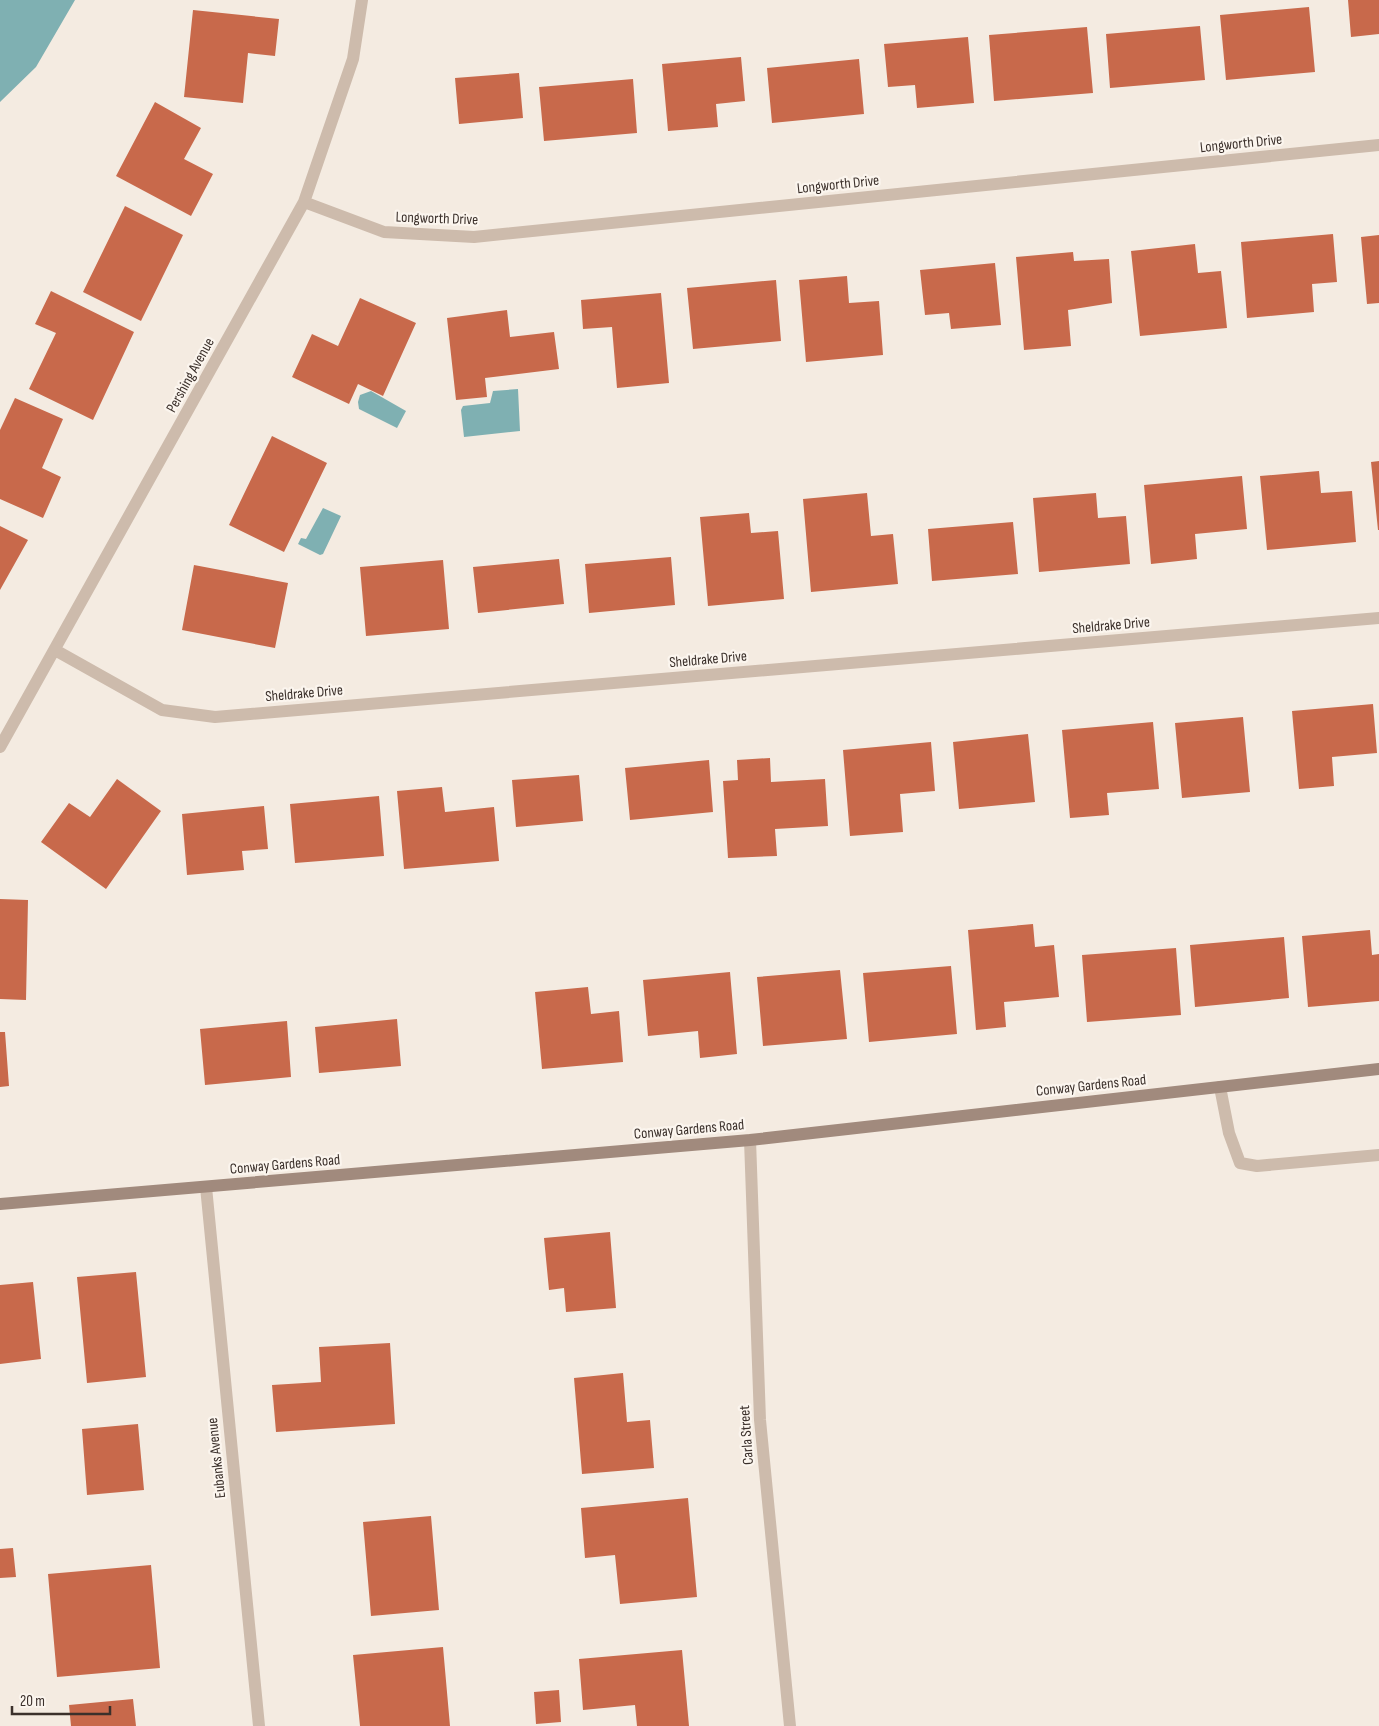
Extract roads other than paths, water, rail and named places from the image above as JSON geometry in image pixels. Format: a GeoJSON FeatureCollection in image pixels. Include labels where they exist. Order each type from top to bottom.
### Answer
{"type":"FeatureCollection","features":[{"type":"Feature","properties":{"kind":"street","name":"Pershing Avenue"},"geometry":{"type":"LineString","coordinates":[[0,746],[304,202],[353,59],[362,0]]}},
{"type":"Feature","properties":{"kind":"street","name":"Longworth Drive"},"geometry":{"type":"LineString","coordinates":[[304,202],[384,232],[474,237],[1379,146]]}},
{"type":"Feature","properties":{"kind":"street","name":"Sheldrake Drive"},"geometry":{"type":"LineString","coordinates":[[55,650],[162,710],[215,717],[1379,618]]}},
{"type":"Feature","properties":{"kind":"street","name":"Conway Gardens Road"},"geometry":{"type":"LineString","coordinates":[[0,1204],[750,1140],[1379,1069]]}},
{"type":"Feature","properties":{"kind":"street"},"geometry":{"type":"LineString","coordinates":[[1220,1086],[1229,1133],[1240,1163],[1257,1166],[1379,1155]]}},
{"type":"Feature","properties":{"kind":"street","name":"Carla Street"},"geometry":{"type":"LineString","coordinates":[[750,1140],[760,1420],[790,1726]]}},
{"type":"Feature","properties":{"kind":"street","name":"Eubanks Avenue"},"geometry":{"type":"LineString","coordinates":[[206,1187],[259,1726]]}},
{"type":"Feature","properties":{"kind":"water"},"geometry":{"type":"Polygon","coordinates":[[[0,0],[75,0],[36,67],[0,102],[0,0]]]}},
{"type":"Feature","properties":{"kind":"water"},"geometry":{"type":"Polygon","coordinates":[[[518,389],[520,431],[464,437],[461,410],[463,406],[490,403],[493,391],[518,389]]]}},
{"type":"Feature","properties":{"kind":"water"},"geometry":{"type":"Polygon","coordinates":[[[371,391],[406,411],[397,428],[359,409],[360,395],[371,391]]]}},
{"type":"Feature","properties":{"kind":"water"},"geometry":{"type":"Polygon","coordinates":[[[323,508],[341,516],[323,554],[320,555],[298,544],[301,538],[306,539],[323,508]]]}}]}
